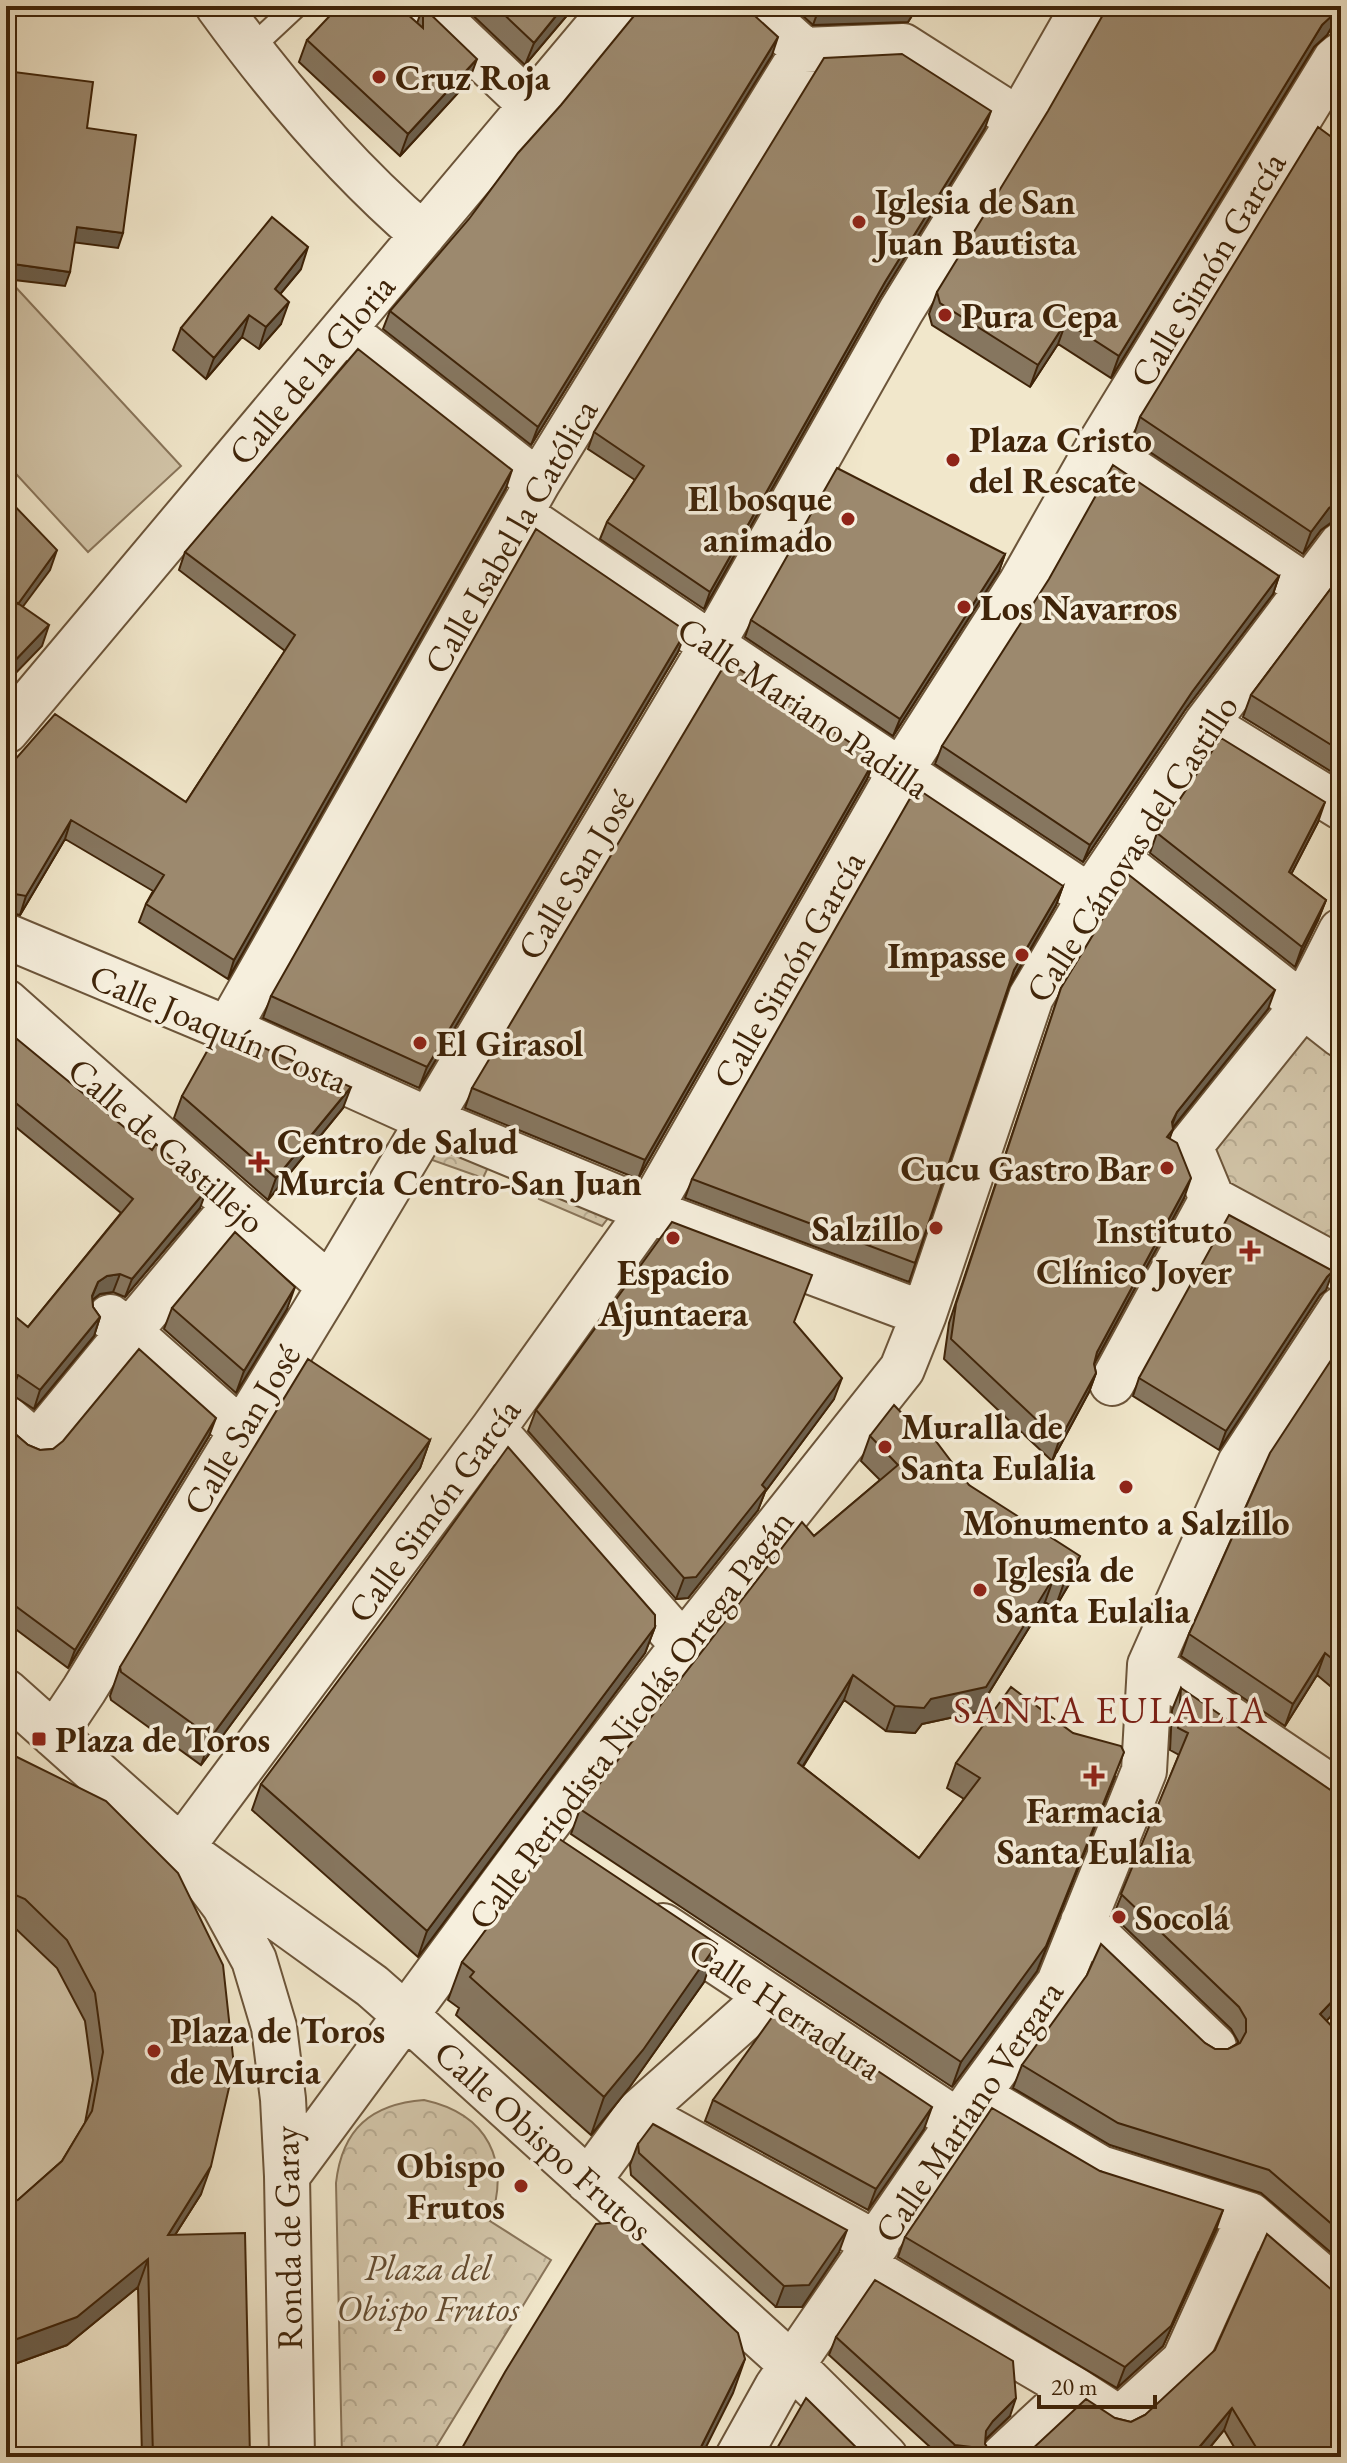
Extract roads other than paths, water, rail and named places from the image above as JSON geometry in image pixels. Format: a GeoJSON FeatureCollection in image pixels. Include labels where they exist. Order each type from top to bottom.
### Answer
{"type":"FeatureCollection","features":[{"type":"Feature","properties":{"kind":"street"},"geometry":{"type":"LineString","coordinates":[[218,6],[319,133],[394,210],[423,235]]}},
{"type":"Feature","properties":{"kind":"street"},"geometry":{"type":"LineString","coordinates":[[427,6],[531,105]]}},
{"type":"Feature","properties":{"kind":"street","name":"Calle de la Gloria"},"geometry":{"type":"LineString","coordinates":[[6,731],[615,6]]}},
{"type":"Feature","properties":{"kind":"street"},"geometry":{"type":"LineString","coordinates":[[755,6],[804,50],[903,46],[1019,120]]}},
{"type":"Feature","properties":{"kind":"street","name":"Calle San José"},"geometry":{"type":"LineString","coordinates":[[54,1735],[330,1286],[712,645],[901,311],[1019,120],[1084,6]]}},
{"type":"Feature","properties":{"kind":"street","name":"Calle Isabel la Católica"},"geometry":{"type":"LineString","coordinates":[[228,1029],[529,498],[804,50]]}},
{"type":"Feature","properties":{"kind":"street","name":"Calle Simón García"},"geometry":{"type":"LineString","coordinates":[[181,1848],[493,1429],[649,1211],[900,772],[1021,583],[1098,447],[1335,60],[1341,55]]}},
{"type":"Feature","properties":{"kind":"street","name":"Calle Mariano Padilla"},"geometry":{"type":"LineString","coordinates":[[344,330],[529,498],[712,645],[1090,897]]}},
{"type":"Feature","properties":{"kind":"street"},"geometry":{"type":"LineString","coordinates":[[1098,447],[1307,587]]}},
{"type":"Feature","properties":{"kind":"street","name":"Calle Cánovas del Castillo"},"geometry":{"type":"LineString","coordinates":[[857,1426],[902,1369],[924,1314],[1031,997],[1090,897],[1206,724],[1341,545]]}},
{"type":"Feature","properties":{"kind":"street"},"geometry":{"type":"LineString","coordinates":[[1206,724],[1341,807]]}},
{"type":"Feature","properties":{"kind":"street"},"geometry":{"type":"LineString","coordinates":[[1116,858],[1341,1035]]}},
{"type":"Feature","properties":{"kind":"street"},"geometry":{"type":"LineString","coordinates":[[1341,931],[1304,1004],[1190,1146],[1212,1199],[1341,1269]]}},
{"type":"Feature","properties":{"kind":"street","name":"Calle Joaquín Costa"},"geometry":{"type":"LineString","coordinates":[[6,936],[228,1029],[429,1120],[649,1211],[924,1314]]}},
{"type":"Feature","properties":{"kind":"street","name":"Calle de Castillejo"},"geometry":{"type":"LineString","coordinates":[[6,1002],[330,1286]]}},
{"type":"Feature","properties":{"kind":"street"},"geometry":{"type":"LineString","coordinates":[[1112,1383],[1212,1199]]}},
{"type":"Feature","properties":{"kind":"street"},"geometry":{"type":"LineString","coordinates":[[6,1418],[37,1444],[120,1325],[235,1205]]}},
{"type":"Feature","properties":{"kind":"street","name":"Calle Mariano Vergara"},"geometry":{"type":"LineString","coordinates":[[738,2457],[792,2365],[968,2108],[1059,1983],[1144,1771],[1150,1665],[1240,1463],[1341,1309]]}},
{"type":"Feature","properties":{"kind":"street"},"geometry":{"type":"LineString","coordinates":[[120,1325],[240,1430]]}},
{"type":"Feature","properties":{"kind":"street","name":"Calle Periodista Nicolás Ortega Pagán"},"geometry":{"type":"LineString","coordinates":[[287,2176],[683,1645],[857,1426]]}},
{"type":"Feature","properties":{"kind":"street"},"geometry":{"type":"LineString","coordinates":[[493,1429],[683,1645]]}},
{"type":"Feature","properties":{"kind":"street"},"geometry":{"type":"LineString","coordinates":[[1150,1665],[1341,1794]]}},
{"type":"Feature","properties":{"kind":"street","name":"Ronda de Garay"},"geometry":{"type":"LineString","coordinates":[[6,1692],[181,1848],[224,1905],[254,1960],[274,2027],[280,2066],[287,2176],[292,2457]]}},
{"type":"Feature","properties":{"kind":"street"},"geometry":{"type":"LineString","coordinates":[[535,1840],[574,1866]]}},
{"type":"Feature","properties":{"kind":"street","name":"Calle Obispo Frutos"},"geometry":{"type":"LineString","coordinates":[[181,1848],[372,1986],[792,2365],[885,2457]]}},
{"type":"Feature","properties":{"kind":"street","name":"Calle Herradura"},"geometry":{"type":"LineString","coordinates":[[626,1901],[768,1997],[968,2108],[1100,2168],[1250,2215]]}},
{"type":"Feature","properties":{"kind":"street"},"geometry":{"type":"LineString","coordinates":[[1083,1922],[1214,2047]]}},
{"type":"Feature","properties":{"kind":"street"},"geometry":{"type":"LineString","coordinates":[[588,2181],[638,2113],[768,1997]]}},
{"type":"Feature","properties":{"kind":"street"},"geometry":{"type":"LineString","coordinates":[[638,2113],[869,2255],[1008,2352],[1120,2419],[1184,2361],[1250,2215],[1341,2294]]}},
{"type":"Feature","properties":{"kind":"street"},"geometry":{"type":"LineString","coordinates":[[1003,2457],[1075,2390]]}},
{"type":"Feature","properties":{"kind":"lane"},"geometry":{"type":"LineString","coordinates":[[250,49],[296,6]]}},
{"type":"Feature","properties":{"kind":"place","name":"Cruz Roja"},"geometry":{"type":"Point","coordinates":[379,77]}},
{"type":"Feature","properties":{"kind":"place","name":"Iglesia de San Juan Bautista"},"geometry":{"type":"Point","coordinates":[859,222]}},
{"type":"Feature","properties":{"kind":"place","name":"Pura Cepa"},"geometry":{"type":"Point","coordinates":[945,315]}},
{"type":"Feature","properties":{"kind":"place","name":"Plaza Cristo del Rescate"},"geometry":{"type":"Point","coordinates":[953,460]}},
{"type":"Feature","properties":{"kind":"place","name":"El bosque animado"},"geometry":{"type":"Point","coordinates":[848,519]}},
{"type":"Feature","properties":{"kind":"place","name":"Los Navarros"},"geometry":{"type":"Point","coordinates":[964,607]}},
{"type":"Feature","properties":{"kind":"place","name":"Impasse"},"geometry":{"type":"Point","coordinates":[1022,955]}},
{"type":"Feature","properties":{"kind":"place","name":"El Girasol"},"geometry":{"type":"Point","coordinates":[420,1043]}},
{"type":"Feature","properties":{"kind":"place","name":"Centro de Salud Murcia Centro-San Juan"},"geometry":{"type":"Point","coordinates":[259,1162]}},
{"type":"Feature","properties":{"kind":"place","name":"Cucu Gastro Bar"},"geometry":{"type":"Point","coordinates":[1167,1168]}},
{"type":"Feature","properties":{"kind":"place","name":"Salzillo"},"geometry":{"type":"Point","coordinates":[936,1228]}},
{"type":"Feature","properties":{"kind":"place","name":"Espacio Ajuntaera"},"geometry":{"type":"Point","coordinates":[673,1238]}},
{"type":"Feature","properties":{"kind":"place","name":"Instituto Clínico Jover"},"geometry":{"type":"Point","coordinates":[1250,1251]}},
{"type":"Feature","properties":{"kind":"place","name":"Muralla de Santa Eulalia"},"geometry":{"type":"Point","coordinates":[885,1447]}},
{"type":"Feature","properties":{"kind":"place","name":"Monumento a Salzillo"},"geometry":{"type":"Point","coordinates":[1126,1487]}},
{"type":"Feature","properties":{"kind":"place","name":"Iglesia de Santa Eulalia"},"geometry":{"type":"Point","coordinates":[980,1590]}},
{"type":"Feature","properties":{"kind":"place","name":"Plaza de Toros"},"geometry":{"type":"Point","coordinates":[39,1739]}},
{"type":"Feature","properties":{"kind":"place","name":"Farmacia Santa Eulalia"},"geometry":{"type":"Point","coordinates":[1094,1776]}},
{"type":"Feature","properties":{"kind":"place","name":"Socolá"},"geometry":{"type":"Point","coordinates":[1119,1917]}},
{"type":"Feature","properties":{"kind":"place","name":"Plaza de Toros de Murcia"},"geometry":{"type":"Point","coordinates":[154,2051]}},
{"type":"Feature","properties":{"kind":"place","name":"Obispo Frutos"},"geometry":{"type":"Point","coordinates":[521,2186]}},
{"type":"Feature","properties":{"kind":"district","name":"SANTA EULALIA"},"geometry":{"type":"Point","coordinates":[1111,1710]}},
{"type":"Feature","properties":{"kind":"park label","name":"Plaza del Obispo Frutos"},"geometry":{"type":"Point","coordinates":[428,2288]}}]}
